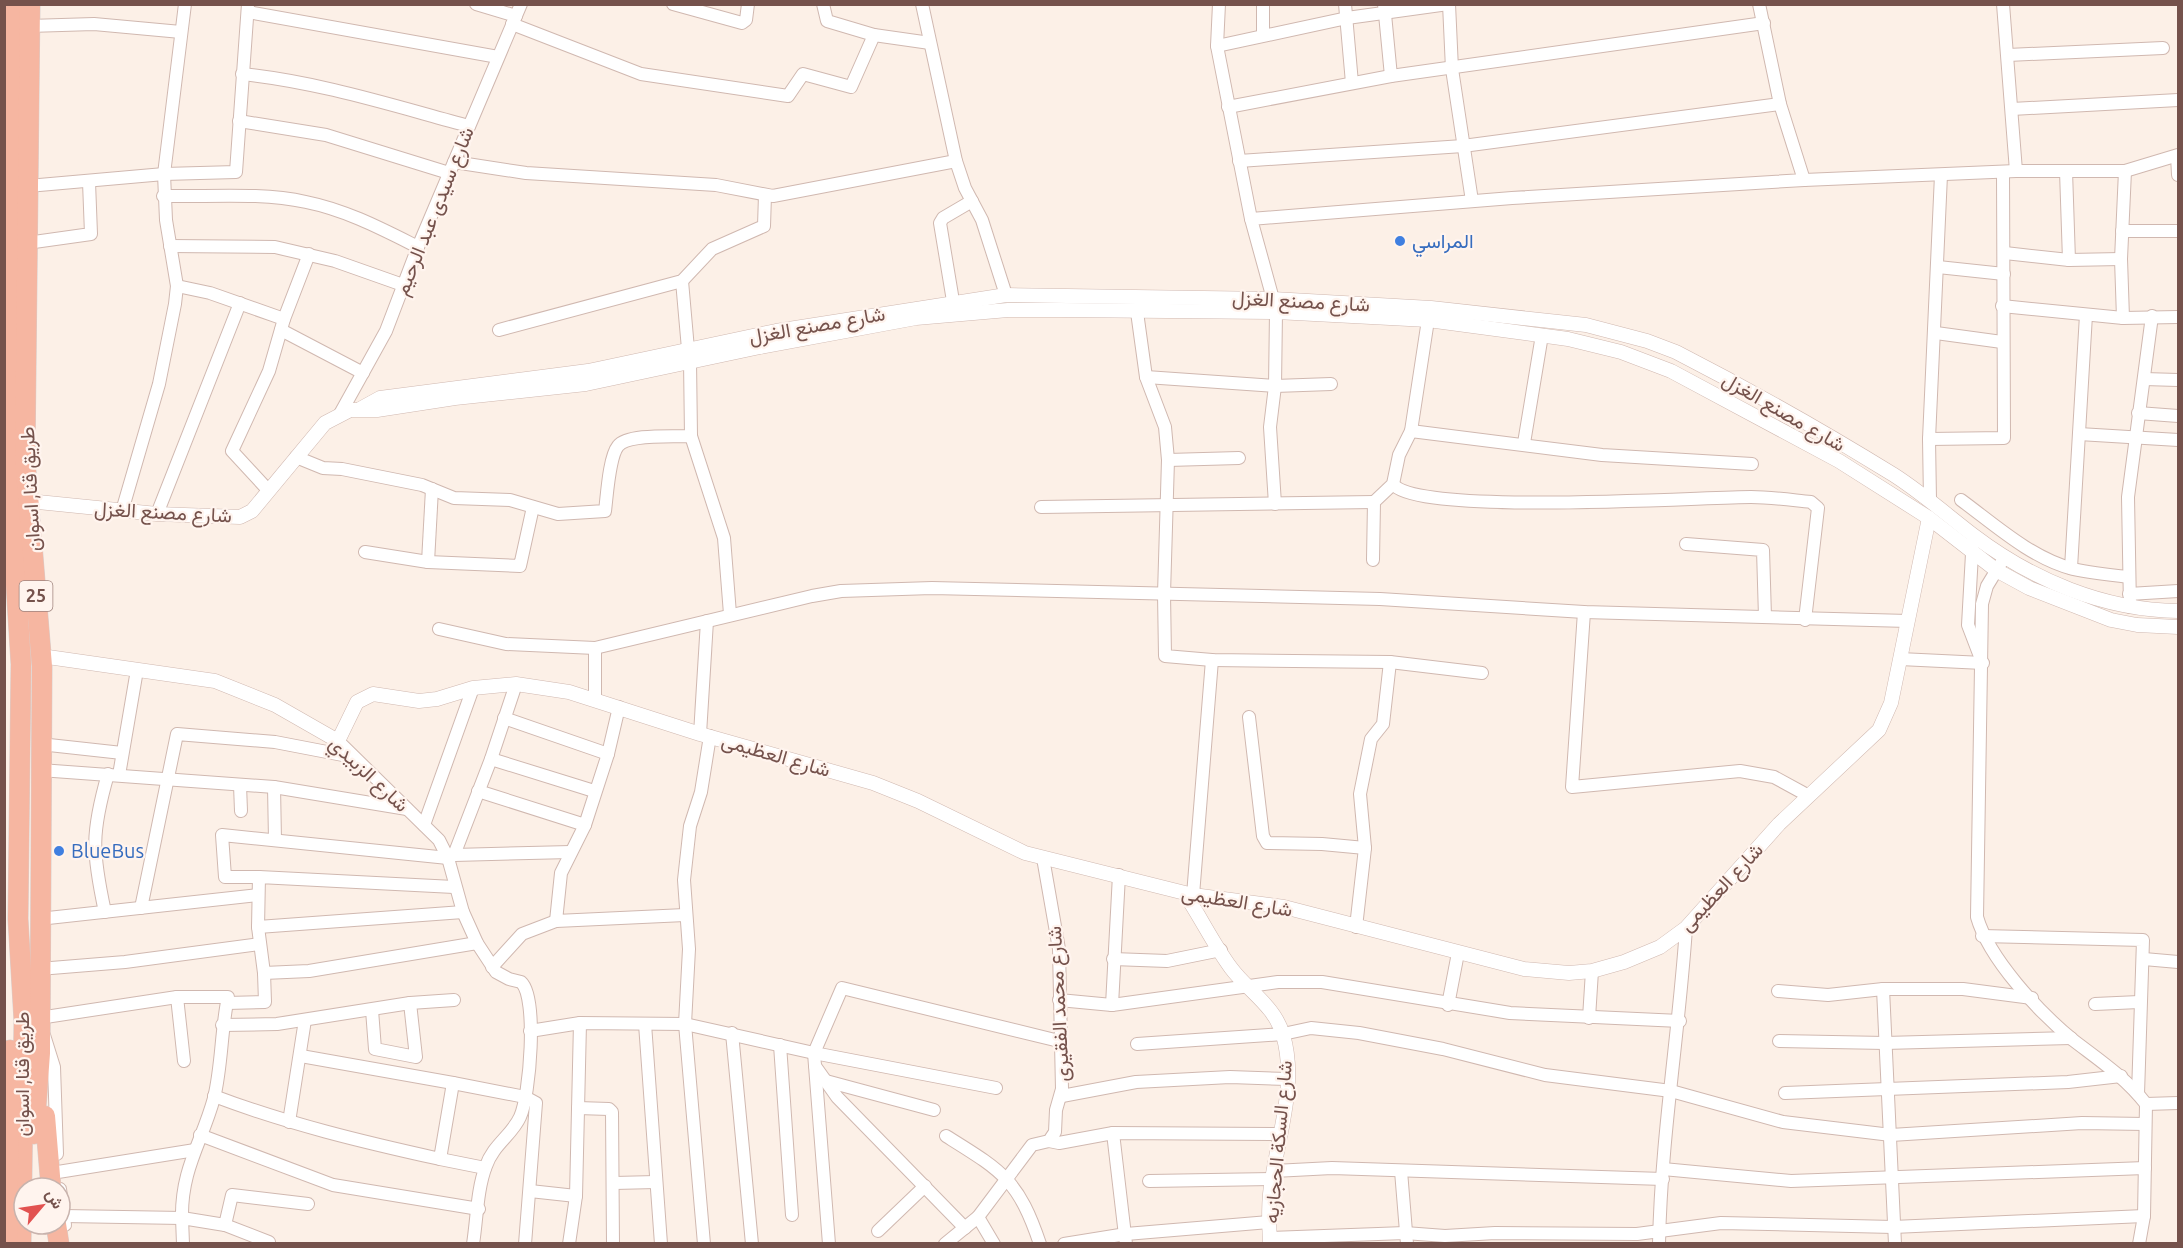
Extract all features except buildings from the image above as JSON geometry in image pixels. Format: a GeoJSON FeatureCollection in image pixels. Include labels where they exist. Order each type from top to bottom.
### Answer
{"type":"FeatureCollection","features":[{"type":"Feature","properties":{"kind":"highway","name":"طريق قنا, اسوان"},"geometry":{"type":"LineString","coordinates":[[11,4],[6,425],[18,919],[34,1022],[39,1077],[34,1176]]}},
{"type":"Feature","properties":{"kind":"highway","name":"طريق قنا, اسوان"},"geometry":{"type":"LineString","coordinates":[[21,1244],[39,969],[41,656],[26,459],[30,4]]}},
{"type":"Feature","properties":{"kind":"highway"},"geometry":{"type":"LineString","coordinates":[[7,1244],[10,1048],[16,1030],[34,1022]]}},
{"type":"Feature","properties":{"kind":"highway"},"geometry":{"type":"LineString","coordinates":[[39,1077],[53,1176]]}},
{"type":"Feature","properties":{"kind":"street"},"geometry":{"type":"LineString","coordinates":[[122,511],[159,384],[177,286],[163,196],[185,4]]}},
{"type":"Feature","properties":{"kind":"street"},"geometry":{"type":"LineString","coordinates":[[476,4],[516,15],[641,74],[788,96],[803,74],[851,87],[874,35]]}},
{"type":"Feature","properties":{"kind":"street"},"geometry":{"type":"LineString","coordinates":[[673,4],[742,22],[746,20],[748,4]]}},
{"type":"Feature","properties":{"kind":"street"},"geometry":{"type":"LineString","coordinates":[[823,4],[827,21],[874,35],[930,43]]}},
{"type":"Feature","properties":{"kind":"street"},"geometry":{"type":"LineString","coordinates":[[922,4],[956,162],[982,220],[1006,295],[1008,310]]}},
{"type":"Feature","properties":{"kind":"street"},"geometry":{"type":"LineString","coordinates":[[1219,4],[1217,46],[1228,107],[1251,219],[1274,305],[1275,386],[1270,427],[1275,504]]}},
{"type":"Feature","properties":{"kind":"street"},"geometry":{"type":"LineString","coordinates":[[1263,4],[1263,34]]}},
{"type":"Feature","properties":{"kind":"street"},"geometry":{"type":"LineString","coordinates":[[1346,4],[1352,83]]}},
{"type":"Feature","properties":{"kind":"street"},"geometry":{"type":"LineString","coordinates":[[1217,46],[1263,34],[1385,9],[1448,4],[1452,69],[1472,201]]}},
{"type":"Feature","properties":{"kind":"street"},"geometry":{"type":"LineString","coordinates":[[1759,4],[1780,104],[1804,180]]}},
{"type":"Feature","properties":{"kind":"street"},"geometry":{"type":"LineString","coordinates":[[1929,439],[2004,438],[2002,306],[2012,109],[2003,4]]}},
{"type":"Feature","properties":{"kind":"street"},"geometry":{"type":"LineString","coordinates":[[28,186],[164,174],[236,172],[248,8],[498,57]]}},
{"type":"Feature","properties":{"kind":"street"},"geometry":{"type":"LineString","coordinates":[[1385,9],[1391,76]]}},
{"type":"Feature","properties":{"kind":"street","name":"شارع سيدى عبد الرحيم"},"geometry":{"type":"LineString","coordinates":[[340,414],[386,331],[418,247],[516,15]]}},
{"type":"Feature","properties":{"kind":"street"},"geometry":{"type":"LineString","coordinates":[[1228,107],[1391,76],[1764,23]]}},
{"type":"Feature","properties":{"kind":"street"},"geometry":{"type":"LineString","coordinates":[[29,26],[94,24],[180,32]]}},
{"type":"Feature","properties":{"kind":"street"},"geometry":{"type":"LineString","coordinates":[[2008,55],[2163,48]]}},
{"type":"Feature","properties":{"kind":"street"},"geometry":{"type":"LineString","coordinates":[[242,74],[288,79],[330,88],[469,126]]}},
{"type":"Feature","properties":{"kind":"street"},"geometry":{"type":"LineString","coordinates":[[2012,109],[2178,100]]}},
{"type":"Feature","properties":{"kind":"street"},"geometry":{"type":"LineString","coordinates":[[1239,161],[1463,146],[1780,104]]}},
{"type":"Feature","properties":{"kind":"street"},"geometry":{"type":"LineString","coordinates":[[239,122],[326,135],[451,167],[526,174],[716,185],[765,195],[808,191],[956,162]]}},
{"type":"Feature","properties":{"kind":"street"},"geometry":{"type":"LineString","coordinates":[[1251,219],[1472,201],[1804,180],[2009,171],[2125,171],[2178,156],[2178,175]]}},
{"type":"Feature","properties":{"kind":"street"},"geometry":{"type":"LineString","coordinates":[[2066,171],[2069,260]]}},
{"type":"Feature","properties":{"kind":"street"},"geometry":{"type":"LineString","coordinates":[[2122,318],[2121,259],[2125,171]]}},
{"type":"Feature","properties":{"kind":"street"},"geometry":{"type":"LineString","coordinates":[[1930,500],[1929,439],[1936,333],[1941,175]]}},
{"type":"Feature","properties":{"kind":"street"},"geometry":{"type":"LineString","coordinates":[[27,243],[91,234],[89,182]]}},
{"type":"Feature","properties":{"kind":"street"},"geometry":{"type":"LineString","coordinates":[[499,330],[682,281],[712,249],[764,226],[765,195]]}},
{"type":"Feature","properties":{"kind":"street"},"geometry":{"type":"LineString","coordinates":[[163,196],[271,198],[306,202],[349,215],[418,247]]}},
{"type":"Feature","properties":{"kind":"street"},"geometry":{"type":"LineString","coordinates":[[953,301],[940,223],[943,218],[972,201]]}},
{"type":"Feature","properties":{"kind":"street"},"geometry":{"type":"LineString","coordinates":[[2122,231],[2178,231]]}},
{"type":"Feature","properties":{"kind":"street"},"geometry":{"type":"LineString","coordinates":[[170,246],[238,245],[275,248],[309,254],[403,285]]}},
{"type":"Feature","properties":{"kind":"street"},"geometry":{"type":"LineString","coordinates":[[2005,253],[2069,260],[2121,259]]}},
{"type":"Feature","properties":{"kind":"street"},"geometry":{"type":"LineString","coordinates":[[268,490],[232,451],[269,371],[283,324],[309,254]]}},
{"type":"Feature","properties":{"kind":"street"},"geometry":{"type":"LineString","coordinates":[[1938,267],[2004,274]]}},
{"type":"Feature","properties":{"kind":"street"},"geometry":{"type":"LineString","coordinates":[[682,281],[689,355],[691,436],[724,538],[730,614]]}},
{"type":"Feature","properties":{"kind":"street"},"geometry":{"type":"LineString","coordinates":[[177,286],[240,303],[283,324],[363,373]]}},
{"type":"Feature","properties":{"kind":"street","name":"شارع مصنع الغزل"},"geometry":{"type":"LineString","coordinates":[[689,355],[953,301],[1006,295],[1274,305],[1431,308],[1586,325],[1647,340],[1705,367],[1892,474],[1930,500],[1973,536],[2005,557],[2068,590],[2178,611]]}},
{"type":"Feature","properties":{"kind":"street"},"geometry":{"type":"LineString","coordinates":[[157,514],[240,303]]}},
{"type":"Feature","properties":{"kind":"street","name":"شارع مصنع الغزل"},"geometry":{"type":"LineString","coordinates":[[28,501],[157,514],[240,517],[252,511],[325,423],[340,414],[360,409],[380,398],[588,371],[907,320],[1008,310],[1137,312],[1274,305],[1428,320],[1542,335],[1621,352],[1696,383],[1830,456],[1929,518],[1971,553],[1996,570],[2029,588],[2111,620],[2137,625],[2178,627]]}},
{"type":"Feature","properties":{"kind":"street"},"geometry":{"type":"LineString","coordinates":[[2002,306],[2122,318],[2178,316]]}},
{"type":"Feature","properties":{"kind":"street"},"geometry":{"type":"LineString","coordinates":[[1137,312],[1146,377],[1165,427],[1168,460],[1164,594],[1165,656],[1212,660],[1390,662],[1482,673]]}},
{"type":"Feature","properties":{"kind":"street"},"geometry":{"type":"LineString","coordinates":[[2071,568],[2086,315]]}},
{"type":"Feature","properties":{"kind":"street"},"geometry":{"type":"LineString","coordinates":[[2152,316],[2128,497],[2130,601],[2178,591]]}},
{"type":"Feature","properties":{"kind":"street"},"geometry":{"type":"LineString","coordinates":[[1041,507],[1374,502],[1392,484],[1399,455],[1412,431],[1428,320]]}},
{"type":"Feature","properties":{"kind":"street"},"geometry":{"type":"LineString","coordinates":[[1936,333],[2002,342]]}},
{"type":"Feature","properties":{"kind":"street"},"geometry":{"type":"LineString","coordinates":[[1524,443],[1542,335]]}},
{"type":"Feature","properties":{"kind":"street"},"geometry":{"type":"LineString","coordinates":[[1696,383],[1705,367]]}},
{"type":"Feature","properties":{"kind":"street"},"geometry":{"type":"LineString","coordinates":[[1146,377],[1275,386],[1331,384]]}},
{"type":"Feature","properties":{"kind":"street"},"geometry":{"type":"LineString","coordinates":[[2144,379],[2178,380]]}},
{"type":"Feature","properties":{"kind":"street"},"geometry":{"type":"LineString","coordinates":[[2138,413],[2178,416]]}},
{"type":"Feature","properties":{"kind":"street"},"geometry":{"type":"LineString","coordinates":[[1412,431],[1524,443],[1602,455],[1752,464]]}},
{"type":"Feature","properties":{"kind":"street"},"geometry":{"type":"LineString","coordinates":[[2079,434],[2135,435],[2178,440]]}},
{"type":"Feature","properties":{"kind":"street"},"geometry":{"type":"LineString","coordinates":[[296,457],[323,468],[363,473],[432,489],[454,498],[510,500],[558,514],[605,511],[615,453],[623,441],[633,438],[691,436]]}},
{"type":"Feature","properties":{"kind":"street"},"geometry":{"type":"LineString","coordinates":[[1168,460],[1239,458]]}},
{"type":"Feature","properties":{"kind":"street"},"geometry":{"type":"LineString","coordinates":[[1392,484],[1400,490],[1446,499],[1504,503],[1753,497],[1810,502],[1818,508],[1805,620]]}},
{"type":"Feature","properties":{"kind":"street"},"geometry":{"type":"LineString","coordinates":[[428,562],[432,489]]}},
{"type":"Feature","properties":{"kind":"street"},"geometry":{"type":"LineString","coordinates":[[1961,500],[2017,541],[2071,568],[2129,577]]}},
{"type":"Feature","properties":{"kind":"street"},"geometry":{"type":"LineString","coordinates":[[1373,560],[1374,502]]}},
{"type":"Feature","properties":{"kind":"street"},"geometry":{"type":"LineString","coordinates":[[365,552],[428,562],[520,566],[533,507]]}},
{"type":"Feature","properties":{"kind":"street","name":"شارع العظيمى"},"geometry":{"type":"LineString","coordinates":[[338,741],[357,702],[373,694],[419,701],[437,699],[472,688],[516,684],[595,699],[705,735],[873,783],[927,805],[1006,845],[1043,858],[1189,894],[1284,907],[1458,954],[1546,972],[1592,971],[1624,962],[1659,947],[1686,928],[1807,795],[1879,730],[1891,703],[1929,518]]}},
{"type":"Feature","properties":{"kind":"street"},"geometry":{"type":"LineString","coordinates":[[1973,536],[1968,625],[1983,663]]}},
{"type":"Feature","properties":{"kind":"street"},"geometry":{"type":"LineString","coordinates":[[1686,544],[1763,550],[1765,617]]}},
{"type":"Feature","properties":{"kind":"street"},"geometry":{"type":"LineString","coordinates":[[2005,557],[1987,586],[1982,604],[1983,663],[1977,917],[1982,936],[2006,970],[2071,1038],[2121,1076],[2142,1099],[2178,1103]]}},
{"type":"Feature","properties":{"kind":"street"},"geometry":{"type":"LineString","coordinates":[[439,629],[506,644],[595,648],[812,596],[861,590],[932,588],[1380,599],[1584,612],[1805,620],[1908,621]]}},
{"type":"Feature","properties":{"kind":"street"},"geometry":{"type":"LineString","coordinates":[[1584,612],[1572,787],[1740,771],[1774,777],[1807,795]]}},
{"type":"Feature","properties":{"kind":"street"},"geometry":{"type":"LineString","coordinates":[[704,1244],[685,1024],[689,949],[685,915],[685,857],[690,826],[701,792],[705,735],[707,621]]}},
{"type":"Feature","properties":{"kind":"street"},"geometry":{"type":"LineString","coordinates":[[595,648],[595,699]]}},
{"type":"Feature","properties":{"kind":"street","name":"شارع الزبيدي"},"geometry":{"type":"LineString","coordinates":[[41,656],[195,676],[235,687],[297,716],[338,741],[424,825],[451,856],[454,887],[463,912],[477,943],[492,967]]}},
{"type":"Feature","properties":{"kind":"street"},"geometry":{"type":"LineString","coordinates":[[1900,659],[1983,663]]}},
{"type":"Feature","properties":{"kind":"street"},"geometry":{"type":"LineString","coordinates":[[1189,894],[1212,660]]}},
{"type":"Feature","properties":{"kind":"street"},"geometry":{"type":"LineString","coordinates":[[1356,927],[1365,848],[1360,794],[1371,740],[1383,724],[1390,662]]}},
{"type":"Feature","properties":{"kind":"street"},"geometry":{"type":"LineString","coordinates":[[105,912],[93,848],[98,810],[122,753],[137,670]]}},
{"type":"Feature","properties":{"kind":"street"},"geometry":{"type":"LineString","coordinates":[[451,856],[491,759],[516,684]]}},
{"type":"Feature","properties":{"kind":"street"},"geometry":{"type":"LineString","coordinates":[[424,825],[472,688]]}},
{"type":"Feature","properties":{"kind":"street"},"geometry":{"type":"LineString","coordinates":[[556,921],[561,873],[585,825],[620,707]]}},
{"type":"Feature","properties":{"kind":"street"},"geometry":{"type":"LineString","coordinates":[[1249,717],[1263,836],[1267,843],[1322,843],[1365,848]]}},
{"type":"Feature","properties":{"kind":"street"},"geometry":{"type":"LineString","coordinates":[[504,718],[608,753]]}},
{"type":"Feature","properties":{"kind":"street"},"geometry":{"type":"LineString","coordinates":[[141,908],[170,780],[176,736],[181,732],[275,742],[354,757]]}},
{"type":"Feature","properties":{"kind":"street"},"geometry":{"type":"LineString","coordinates":[[40,744],[122,753]]}},
{"type":"Feature","properties":{"kind":"street"},"geometry":{"type":"LineString","coordinates":[[491,759],[594,790]]}},
{"type":"Feature","properties":{"kind":"street"},"geometry":{"type":"LineString","coordinates":[[40,770],[274,787],[407,809]]}},
{"type":"Feature","properties":{"kind":"street"},"geometry":{"type":"LineString","coordinates":[[240,785],[241,811]]}},
{"type":"Feature","properties":{"kind":"street"},"geometry":{"type":"LineString","coordinates":[[274,787],[275,840]]}},
{"type":"Feature","properties":{"kind":"street"},"geometry":{"type":"LineString","coordinates":[[478,791],[585,825]]}},
{"type":"Feature","properties":{"kind":"street"},"geometry":{"type":"LineString","coordinates":[[454,887],[260,877],[225,878],[222,835],[451,856],[571,852]]}},
{"type":"Feature","properties":{"kind":"street","name":"شارع محمد الفقيرى"},"geometry":{"type":"LineString","coordinates":[[1043,858],[1059,949],[1059,1041],[1062,1096],[1056,1110],[1055,1132],[1049,1141]]}},
{"type":"Feature","properties":{"kind":"street"},"geometry":{"type":"LineString","coordinates":[[1112,1005],[1119,875]]}},
{"type":"Feature","properties":{"kind":"street"},"geometry":{"type":"LineString","coordinates":[[227,1003],[265,1002],[258,927],[260,877]]}},
{"type":"Feature","properties":{"kind":"street","name":"شارع السكة الحجازيه"},"geometry":{"type":"LineString","coordinates":[[1189,894],[1233,970],[1269,1008],[1283,1034],[1287,1056],[1287,1079],[1281,1134],[1273,1175],[1269,1222],[1270,1241]]}},
{"type":"Feature","properties":{"kind":"street"},"geometry":{"type":"LineString","coordinates":[[39,919],[258,895]]}},
{"type":"Feature","properties":{"kind":"street"},"geometry":{"type":"LineString","coordinates":[[258,927],[463,912]]}},
{"type":"Feature","properties":{"kind":"street"},"geometry":{"type":"LineString","coordinates":[[474,1244],[485,1168],[499,1142],[518,1121],[525,1097],[530,1032],[525,985],[521,981],[502,977],[492,967],[522,934],[556,921],[685,915]]}},
{"type":"Feature","properties":{"kind":"street"},"geometry":{"type":"LineString","coordinates":[[1659,1238],[1671,1091],[1680,1021],[1686,928]]}},
{"type":"Feature","properties":{"kind":"street"},"geometry":{"type":"LineString","coordinates":[[1982,936],[2140,938],[2144,943],[2139,1002],[2145,1168],[2144,1216],[2139,1244]]}},
{"type":"Feature","properties":{"kind":"street"},"geometry":{"type":"LineString","coordinates":[[264,973],[309,971],[477,943]]}},
{"type":"Feature","properties":{"kind":"street"},"geometry":{"type":"LineString","coordinates":[[39,969],[125,962],[260,944]]}},
{"type":"Feature","properties":{"kind":"street"},"geometry":{"type":"LineString","coordinates":[[1113,959],[1167,961],[1221,950]]}},
{"type":"Feature","properties":{"kind":"street"},"geometry":{"type":"LineString","coordinates":[[1448,1005],[1458,954]]}},
{"type":"Feature","properties":{"kind":"street"},"geometry":{"type":"LineString","coordinates":[[2144,959],[2178,962]]}},
{"type":"Feature","properties":{"kind":"street"},"geometry":{"type":"LineString","coordinates":[[1589,1018],[1592,971]]}},
{"type":"Feature","properties":{"kind":"street"},"geometry":{"type":"LineString","coordinates":[[1059,1000],[1112,1005],[1249,988],[1278,982],[1322,982],[1360,987],[1448,1005],[1510,1013],[1680,1021]]}},
{"type":"Feature","properties":{"kind":"street"},"geometry":{"type":"LineString","coordinates":[[829,1244],[814,1053],[842,988],[1059,1041]]}},
{"type":"Feature","properties":{"kind":"street"},"geometry":{"type":"LineString","coordinates":[[1778,991],[1828,995],[1883,988],[1963,989],[2032,998]]}},
{"type":"Feature","properties":{"kind":"street"},"geometry":{"type":"LineString","coordinates":[[1883,988],[1895,1244]]}},
{"type":"Feature","properties":{"kind":"street"},"geometry":{"type":"LineString","coordinates":[[54,1176],[54,1067],[49,1048],[34,1022],[177,997],[226,995],[227,1003],[214,1096],[184,1182],[183,1244]]}},
{"type":"Feature","properties":{"kind":"street"},"geometry":{"type":"LineString","coordinates":[[177,997],[184,1061]]}},
{"type":"Feature","properties":{"kind":"street"},"geometry":{"type":"LineString","coordinates":[[222,1026],[304,1020],[410,1003],[454,1000]]}},
{"type":"Feature","properties":{"kind":"street"},"geometry":{"type":"LineString","coordinates":[[2095,1004],[2139,1002]]}},
{"type":"Feature","properties":{"kind":"street"},"geometry":{"type":"LineString","coordinates":[[372,1010],[375,1049],[416,1057],[410,1003]]}},
{"type":"Feature","properties":{"kind":"street"},"geometry":{"type":"LineString","coordinates":[[289,1122],[301,1056],[304,1020]]}},
{"type":"Feature","properties":{"kind":"street"},"geometry":{"type":"LineString","coordinates":[[530,1032],[580,1023],[685,1024],[814,1053],[996,1088]]}},
{"type":"Feature","properties":{"kind":"street"},"geometry":{"type":"LineString","coordinates":[[569,1244],[576,1196],[580,1023]]}},
{"type":"Feature","properties":{"kind":"street"},"geometry":{"type":"LineString","coordinates":[[645,1024],[661,1244]]}},
{"type":"Feature","properties":{"kind":"street"},"geometry":{"type":"LineString","coordinates":[[1137,1044],[1283,1034],[1311,1028],[1359,1033],[1443,1049],[1545,1075],[1671,1091],[1783,1122],[1891,1136],[2082,1123],[2145,1124]]}},
{"type":"Feature","properties":{"kind":"street"},"geometry":{"type":"LineString","coordinates":[[732,1033],[752,1244]]}},
{"type":"Feature","properties":{"kind":"street"},"geometry":{"type":"LineString","coordinates":[[1779,1041],[1885,1043],[2071,1038]]}},
{"type":"Feature","properties":{"kind":"street"},"geometry":{"type":"LineString","coordinates":[[780,1045],[792,1215]]}},
{"type":"Feature","properties":{"kind":"street"},"geometry":{"type":"LineString","coordinates":[[301,1056],[525,1097],[536,1103],[525,1244]]}},
{"type":"Feature","properties":{"kind":"street"},"geometry":{"type":"LineString","coordinates":[[815,1066],[837,1097],[964,1228]]}},
{"type":"Feature","properties":{"kind":"street"},"geometry":{"type":"LineString","coordinates":[[1785,1093],[2068,1082],[2121,1076]]}},
{"type":"Feature","properties":{"kind":"street"},"geometry":{"type":"LineString","coordinates":[[1062,1096],[1136,1082],[1230,1077],[1287,1079]]}},
{"type":"Feature","properties":{"kind":"street"},"geometry":{"type":"LineString","coordinates":[[826,1081],[934,1110]]}},
{"type":"Feature","properties":{"kind":"street"},"geometry":{"type":"LineString","coordinates":[[440,1159],[453,1083]]}},
{"type":"Feature","properties":{"kind":"street"},"geometry":{"type":"LineString","coordinates":[[214,1096],[332,1135],[485,1168]]}},
{"type":"Feature","properties":{"kind":"street"},"geometry":{"type":"LineString","coordinates":[[578,1108],[609,1109],[612,1112],[613,1244]]}},
{"type":"Feature","properties":{"kind":"street"},"geometry":{"type":"LineString","coordinates":[[947,1243],[978,1217],[1008,1180],[1032,1145],[1049,1141],[1059,1143],[1113,1133],[1281,1134]]}},
{"type":"Feature","properties":{"kind":"street"},"geometry":{"type":"LineString","coordinates":[[1113,1133],[1126,1239]]}},
{"type":"Feature","properties":{"kind":"street"},"geometry":{"type":"LineString","coordinates":[[201,1135],[333,1185],[479,1209]]}},
{"type":"Feature","properties":{"kind":"street"},"geometry":{"type":"LineString","coordinates":[[946,1136],[990,1163],[1018,1191],[1028,1209],[1040,1244]]}},
{"type":"Feature","properties":{"kind":"street"},"geometry":{"type":"LineString","coordinates":[[72,1176],[195,1150]]}},
{"type":"Feature","properties":{"kind":"street"},"geometry":{"type":"LineString","coordinates":[[1149,1181],[1273,1175],[1332,1168],[1663,1174],[1791,1180],[2145,1168]]}},
{"type":"Feature","properties":{"kind":"street"},"geometry":{"type":"LineString","coordinates":[[1401,1171],[1406,1238]]}},
{"type":"Feature","properties":{"kind":"street"},"geometry":{"type":"LineString","coordinates":[[614,1183],[656,1182]]}},
{"type":"Feature","properties":{"kind":"street"},"geometry":{"type":"LineString","coordinates":[[878,1231],[925,1186]]}},
{"type":"Feature","properties":{"kind":"street"},"geometry":{"type":"LineString","coordinates":[[530,1191],[576,1196]]}},
{"type":"Feature","properties":{"kind":"street"},"geometry":{"type":"LineString","coordinates":[[225,1225],[230,1197],[235,1194],[308,1204]]}},
{"type":"Feature","properties":{"kind":"street"},"geometry":{"type":"LineString","coordinates":[[1270,1241],[1445,1236],[1560,1239],[1659,1238],[1721,1223],[1893,1227],[2144,1216]]}},
{"type":"Feature","properties":{"kind":"street"},"geometry":{"type":"LineString","coordinates":[[978,1217],[994,1244]]}},
{"type":"Feature","properties":{"kind":"street"},"geometry":{"type":"LineString","coordinates":[[72,1220],[182,1218],[225,1225],[269,1242]]}},
{"type":"Feature","properties":{"kind":"street"},"geometry":{"type":"LineString","coordinates":[[1065,1244],[1269,1222]]}},
{"type":"Feature","properties":{"kind":"place","name":"المراسي"},"geometry":{"type":"Point","coordinates":[1400,241]}},
{"type":"Feature","properties":{"kind":"place","name":"BlueBus"},"geometry":{"type":"Point","coordinates":[59,851]}}]}
